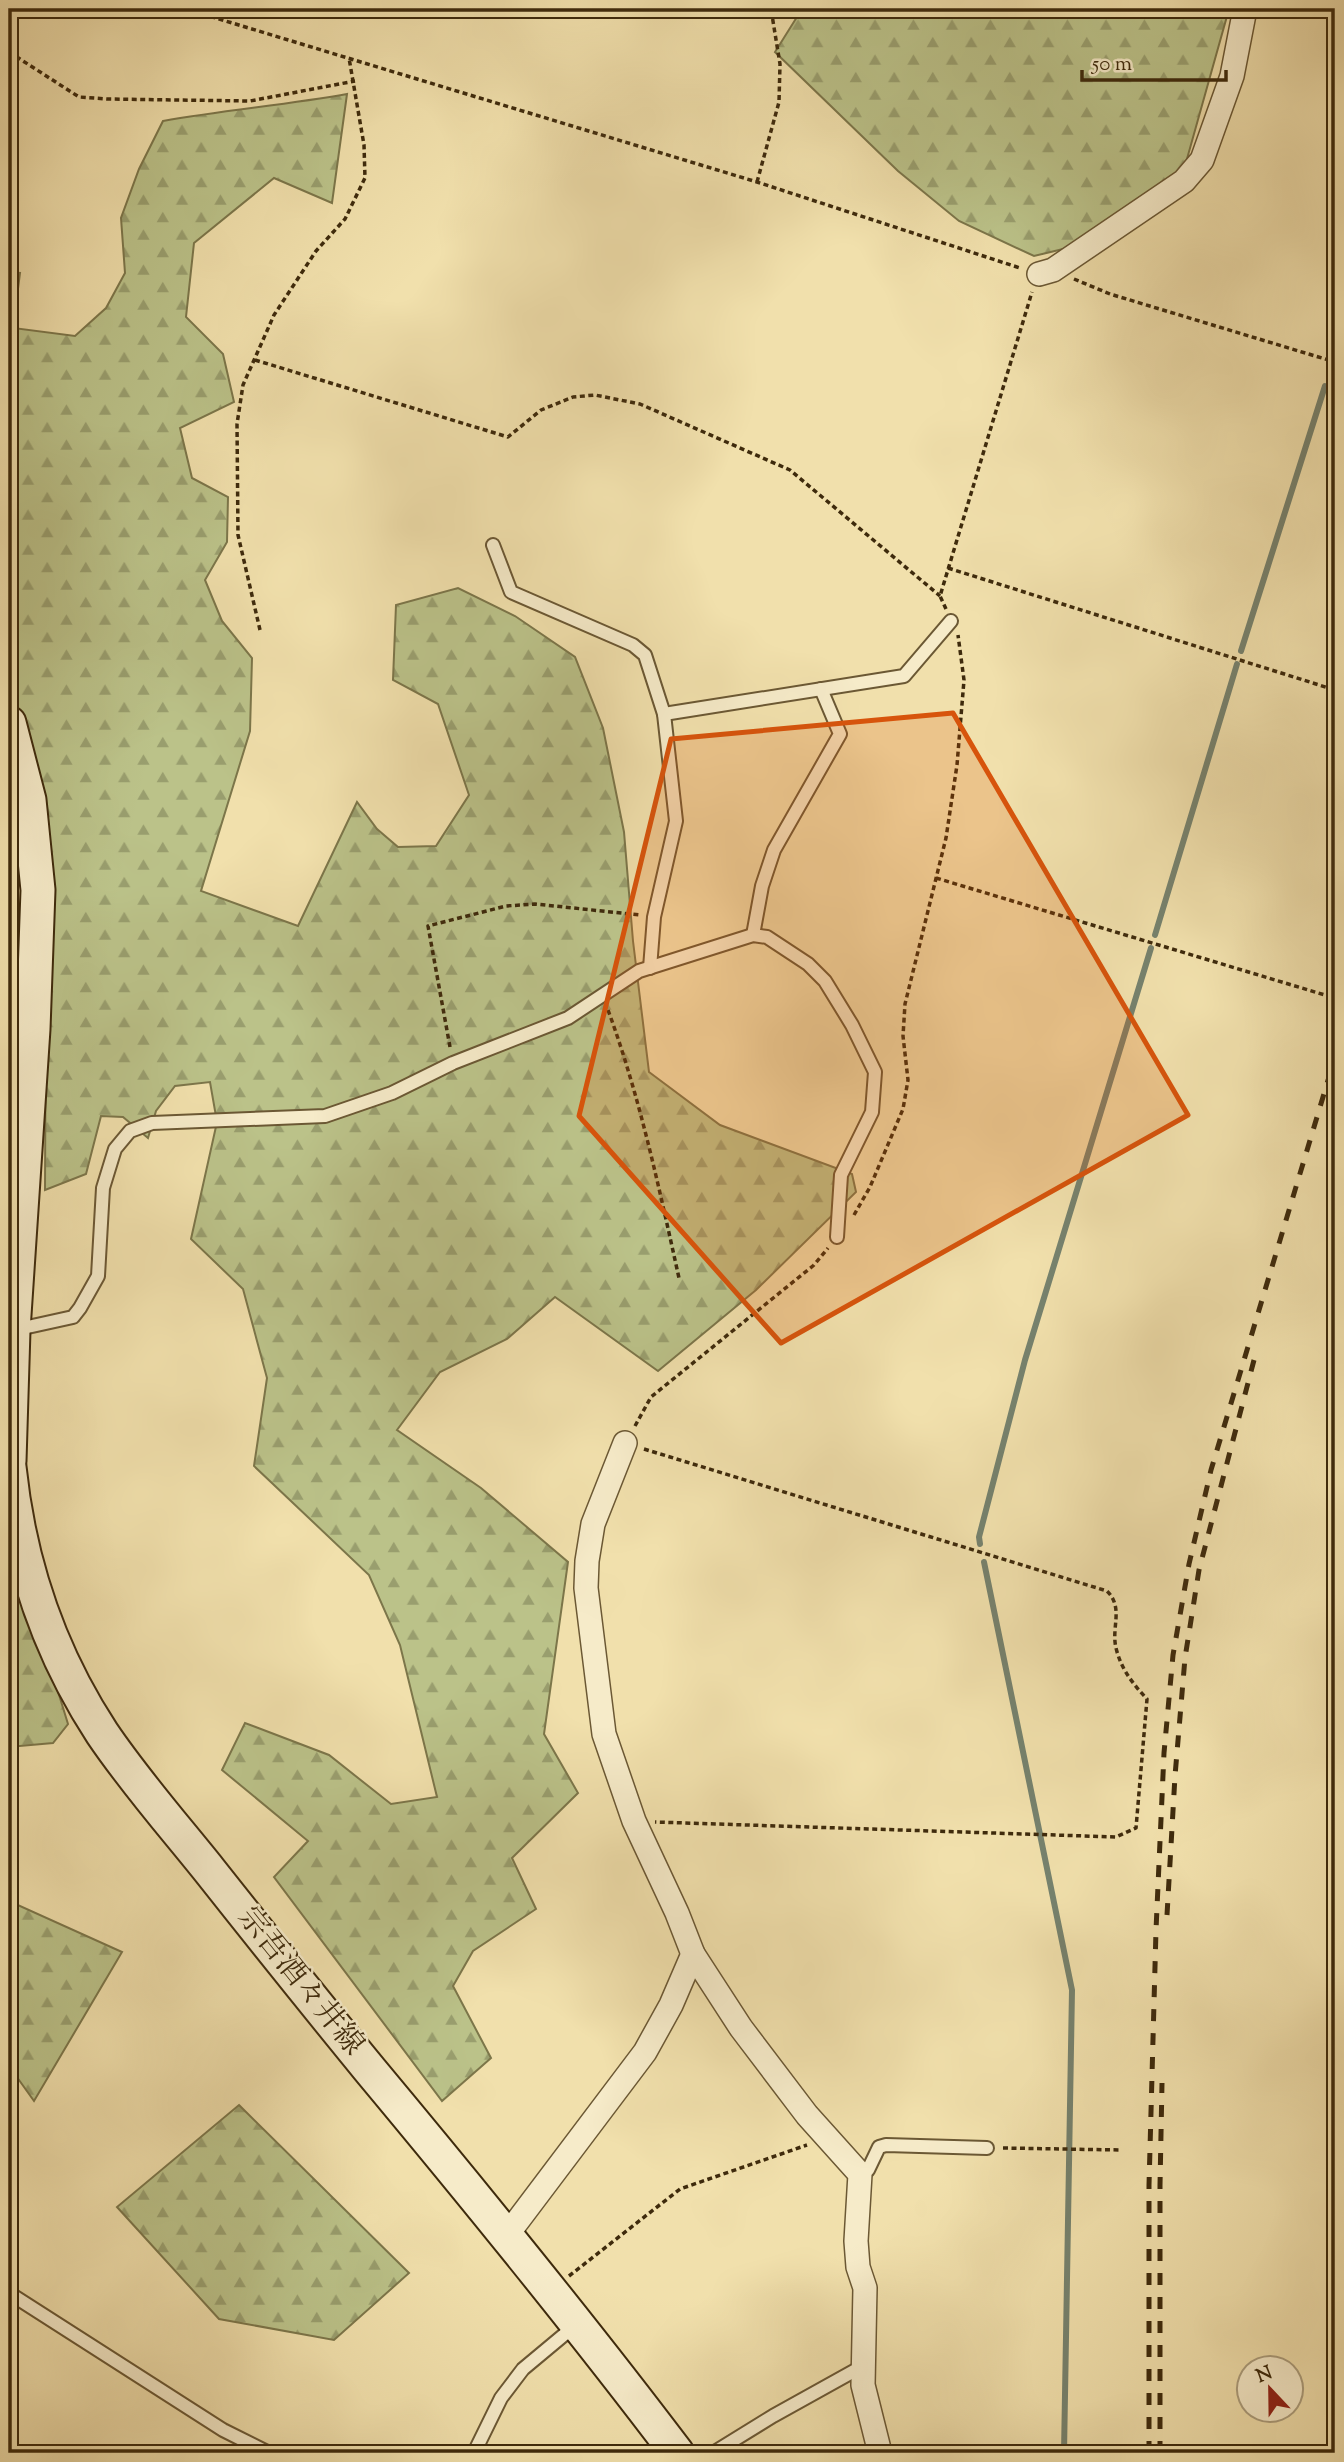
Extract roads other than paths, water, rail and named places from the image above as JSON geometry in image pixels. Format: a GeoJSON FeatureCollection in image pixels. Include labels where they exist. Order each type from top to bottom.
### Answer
{"type":"FeatureCollection","features":[{"type":"Feature","properties":{"kind":"main road"},"geometry":{"type":"LineString","coordinates":[[9,723],[29,800],[38,890],[33,1029],[13,1330],[9,1461]]}},
{"type":"Feature","properties":{"kind":"main road","name":"宗吾酒々井線"},"geometry":{"type":"LineString","coordinates":[[9,1467],[13,1508],[24,1558],[42,1618],[64,1665],[101,1731],[136,1780],[287,1968],[508,2235],[677,2453]]}},
{"type":"Feature","properties":{"kind":"street"},"geometry":{"type":"LineString","coordinates":[[1046,272],[1184,181],[1202,160],[1232,76],[1245,9]]}},
{"type":"Feature","properties":{"kind":"street"},"geometry":{"type":"LineString","coordinates":[[625,1443],[593,1524],[587,1562],[586,1588],[604,1734],[634,1821],[693,1954],[741,2028],[807,2115],[860,2174],[856,2241],[858,2267],[865,2288],[863,2385],[880,2453]]}},
{"type":"Feature","properties":{"kind":"street"},"geometry":{"type":"LineString","coordinates":[[508,2235],[645,2052],[671,2005],[693,1954]]}},
{"type":"Feature","properties":{"kind":"lane"},"geometry":{"type":"LineString","coordinates":[[493,545],[511,592],[634,645],[645,655],[664,714],[676,821],[654,917],[650,968]]}},
{"type":"Feature","properties":{"kind":"lane"},"geometry":{"type":"LineString","coordinates":[[664,714],[904,676],[951,621]]}},
{"type":"Feature","properties":{"kind":"lane"},"geometry":{"type":"LineString","coordinates":[[753,935],[762,886],[774,850],[840,734],[821,689]]}},
{"type":"Feature","properties":{"kind":"lane"},"geometry":{"type":"LineString","coordinates":[[13,1330],[72,1317],[80,1308],[98,1276],[103,1188],[115,1149],[130,1131],[152,1123],[325,1116],[392,1093],[453,1063],[568,1018],[639,971],[753,935],[767,937],[808,964],[825,981],[852,1025],[875,1072],[872,1112],[841,1175],[837,1237]]}},
{"type":"Feature","properties":{"kind":"lane"},"geometry":{"type":"LineString","coordinates":[[860,2174],[868,2170],[879,2147],[886,2145],[987,2148]]}},
{"type":"Feature","properties":{"kind":"lane"},"geometry":{"type":"LineString","coordinates":[[9,2293],[223,2430],[269,2453]]}},
{"type":"Feature","properties":{"kind":"lane"},"geometry":{"type":"LineString","coordinates":[[474,2453],[501,2399],[523,2369],[577,2324]]}},
{"type":"Feature","properties":{"kind":"lane"},"geometry":{"type":"LineString","coordinates":[[713,2453],[863,2366]]}},
{"type":"Feature","properties":{"kind":"waterway"},"geometry":{"type":"LineString","coordinates":[[1241,651],[1325,386]]}},
{"type":"Feature","properties":{"kind":"waterway"},"geometry":{"type":"LineString","coordinates":[[1155,935],[1237,664]]}},
{"type":"Feature","properties":{"kind":"waterway"},"geometry":{"type":"LineString","coordinates":[[980,1544],[979,1537],[1025,1360],[1151,948]]}},
{"type":"Feature","properties":{"kind":"waterway"},"geometry":{"type":"LineString","coordinates":[[984,1562],[1072,1990],[1064,2453]]}},
{"type":"Feature","properties":{"kind":"railway"},"geometry":{"type":"LineString","coordinates":[[1149,2453],[1149,2185],[1156,1930],[1164,1753],[1173,1655],[1189,1564],[1211,1470],[1335,1057]]}},
{"type":"Feature","properties":{"kind":"railway"},"geometry":{"type":"LineString","coordinates":[[1167,1915],[1185,1658],[1199,1570],[1254,1360]]}},
{"type":"Feature","properties":{"kind":"railway"},"geometry":{"type":"LineString","coordinates":[[1160,2453],[1162,2083]]}}]}
